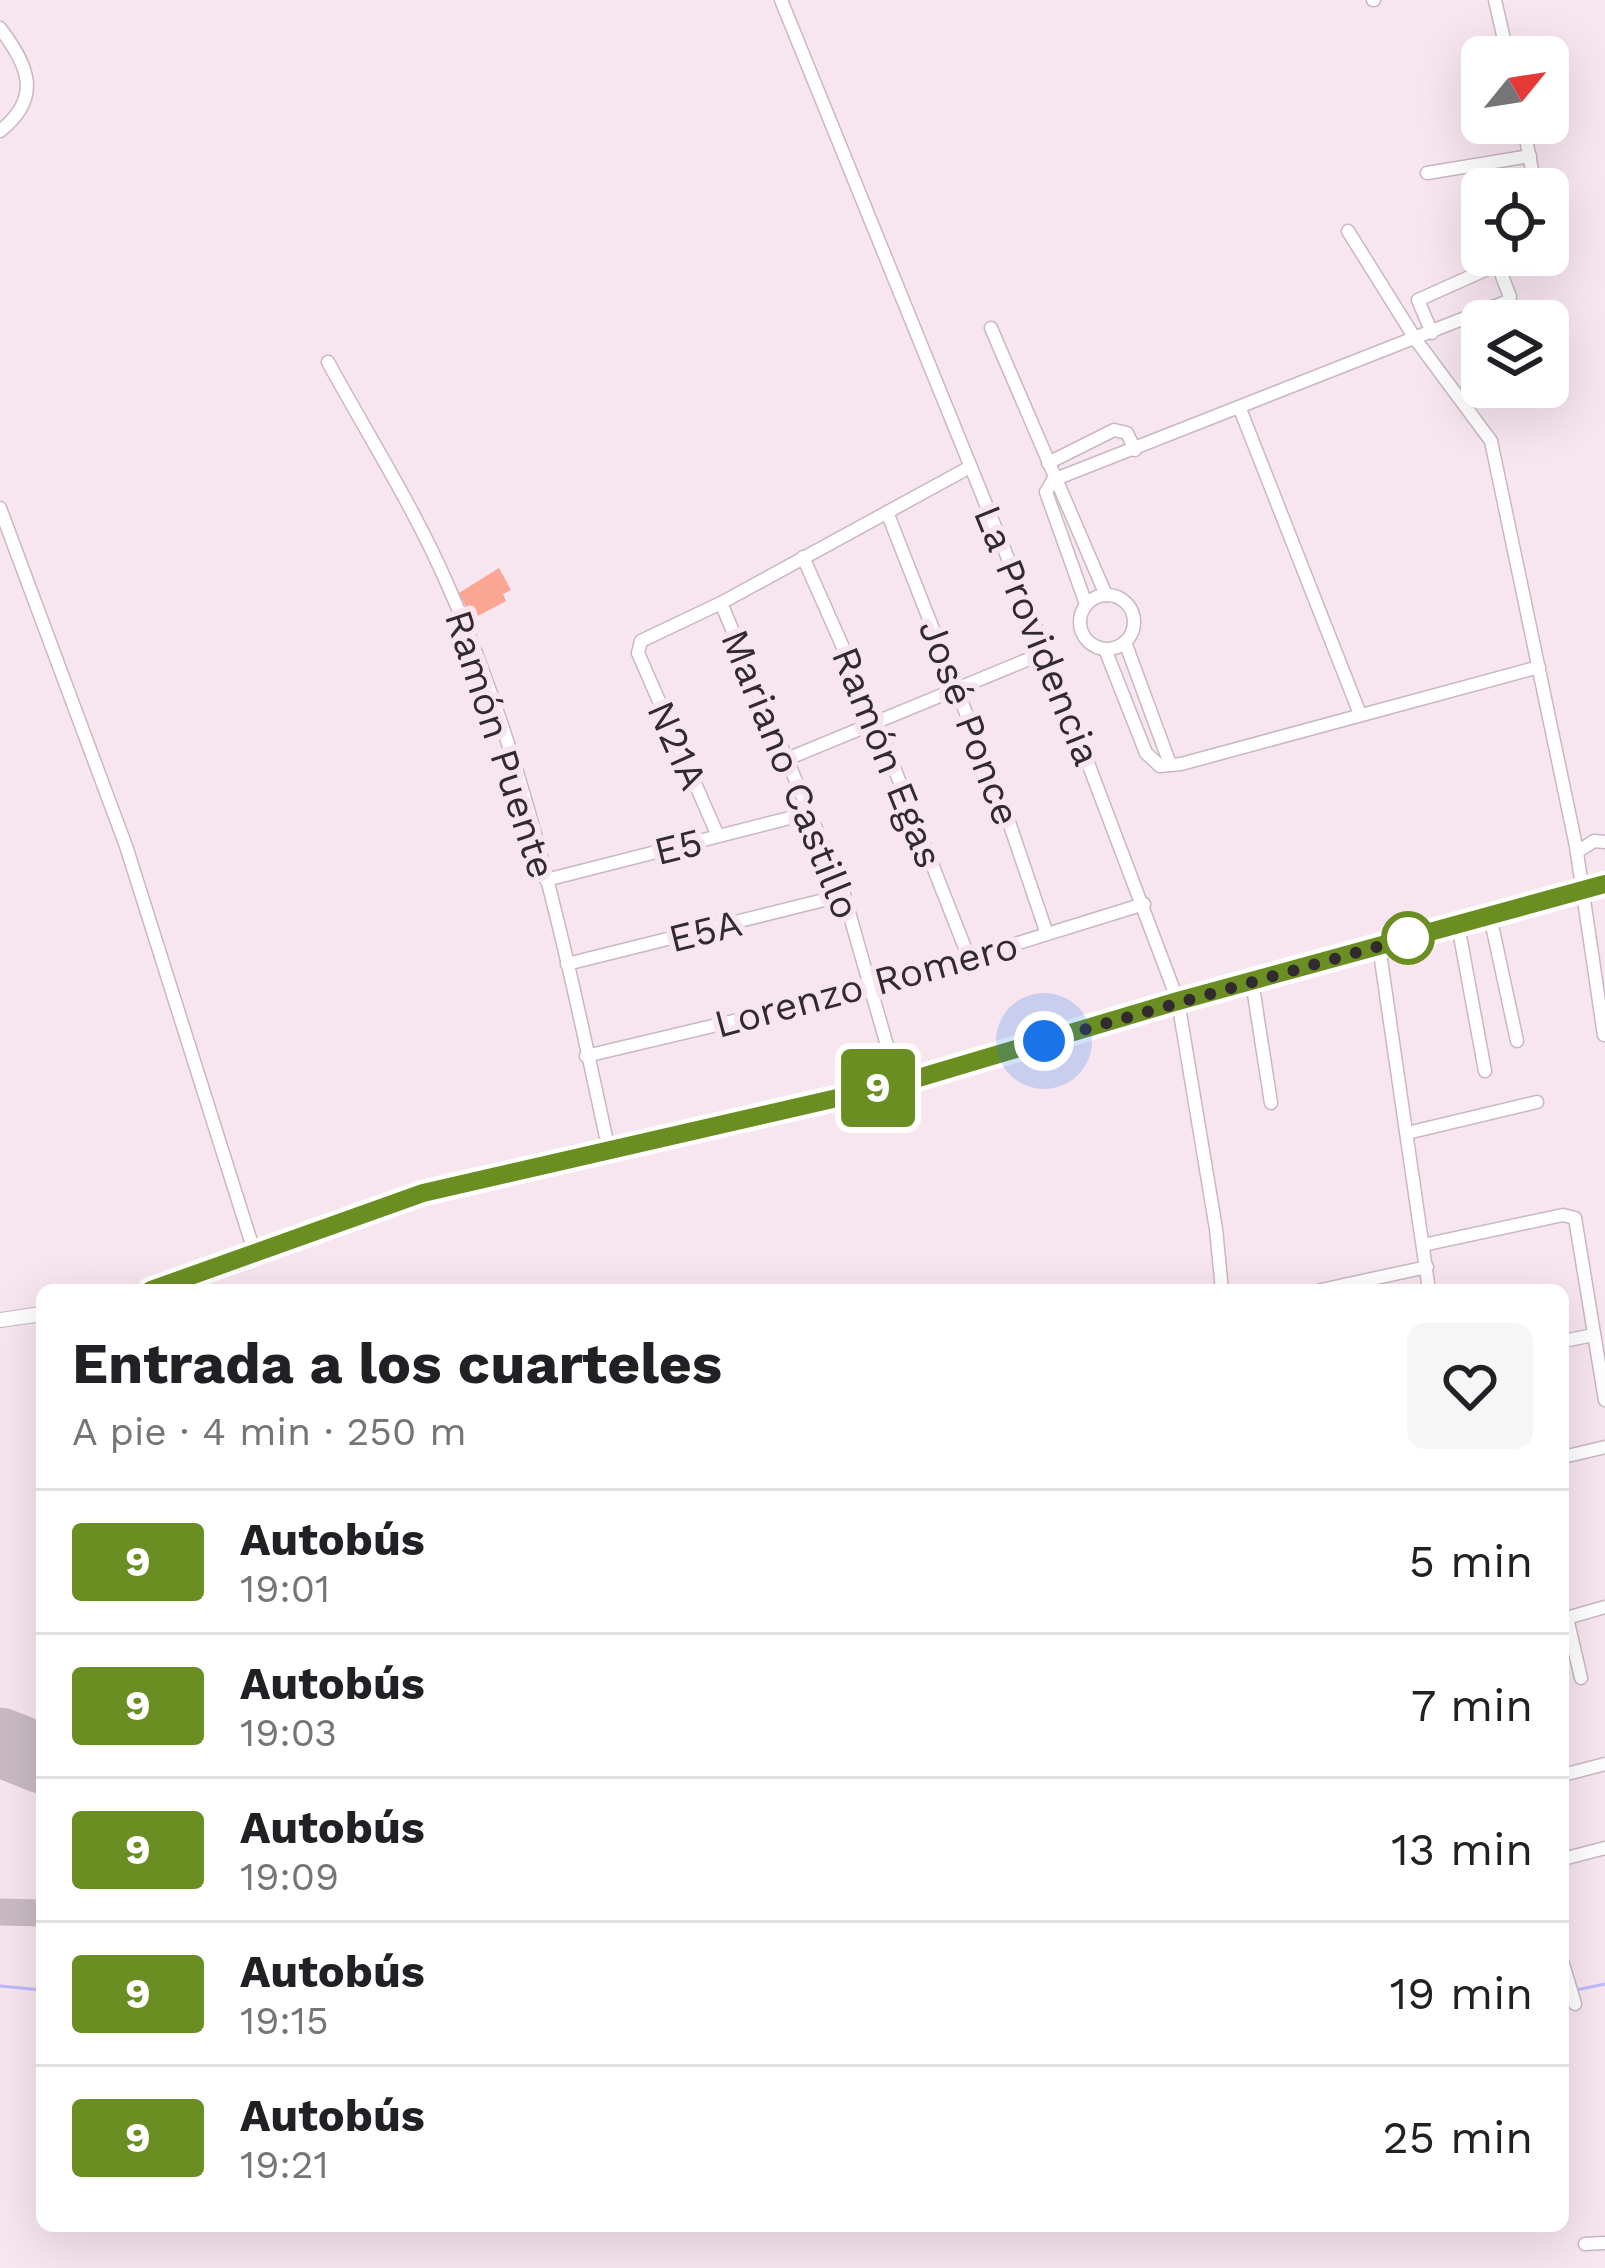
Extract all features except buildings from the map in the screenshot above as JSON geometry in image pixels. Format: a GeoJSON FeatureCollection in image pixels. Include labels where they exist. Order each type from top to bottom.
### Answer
{"type":"FeatureCollection","features":[{"type":"Feature","properties":{"kind":"street","name":"La Providencia"},"geometry":{"type":"LineString","coordinates":[[781,0],[1046,652],[1178,1001],[1221,1284]]}},
{"type":"Feature","properties":{"kind":"street"},"geometry":{"type":"LineString","coordinates":[[1495,0],[1503,36]]}},
{"type":"Feature","properties":{"kind":"street"},"geometry":{"type":"LineString","coordinates":[[0,28],[28,74],[26,97],[0,131]]}},
{"type":"Feature","properties":{"kind":"street"},"geometry":{"type":"LineString","coordinates":[[1527,144],[1532,168]]}},
{"type":"Feature","properties":{"kind":"street"},"geometry":{"type":"LineString","coordinates":[[1427,173],[1530,156]]}},
{"type":"Feature","properties":{"kind":"street"},"geometry":{"type":"LineString","coordinates":[[1348,231],[1416,340],[1491,441],[1577,852],[1604,1035]]}},
{"type":"Feature","properties":{"kind":"street"},"geometry":{"type":"LineString","coordinates":[[1086,604],[1046,492],[1053,480],[1416,340],[1510,300],[1499,268],[1494,266],[1418,300],[1432,333]]}},
{"type":"Feature","properties":{"kind":"street"},"geometry":{"type":"LineString","coordinates":[[991,328],[1106,595]]}},
{"type":"Feature","properties":{"kind":"street","name":"Ramón Puente"},"geometry":{"type":"LineString","coordinates":[[328,362],[413,512],[450,589],[498,715],[546,880],[609,1150]]}},
{"type":"Feature","properties":{"kind":"street"},"geometry":{"type":"LineString","coordinates":[[1240,409],[1360,714]]}},
{"type":"Feature","properties":{"kind":"street"},"geometry":{"type":"LineString","coordinates":[[1048,463],[1121,429],[1135,450]]}},
{"type":"Feature","properties":{"kind":"street"},"geometry":{"type":"LineString","coordinates":[[721,603],[970,467]]}},
{"type":"Feature","properties":{"kind":"street"},"geometry":{"type":"LineString","coordinates":[[0,508],[126,846],[254,1251]]}},
{"type":"Feature","properties":{"kind":"street","name":"José Ponce"},"geometry":{"type":"LineString","coordinates":[[887,512],[958,688],[1047,934]]}},
{"type":"Feature","properties":{"kind":"street","name":"Ramón Egas"},"geometry":{"type":"LineString","coordinates":[[803,557],[876,722],[969,958]]}},
{"type":"Feature","properties":{"kind":"street"},"geometry":{"type":"LineString","coordinates":[[1106,595],[1117,597],[1132,612],[1131,633],[1125,642],[1105,649],[1082,632],[1081,613],[1086,604],[1106,595]]}},
{"type":"Feature","properties":{"kind":"street","name":"N21A"},"geometry":{"type":"LineString","coordinates":[[718,836],[638,653],[641,641],[721,603]]}},
{"type":"Feature","properties":{"kind":"street","name":"Mariano Castillo"},"geometry":{"type":"LineString","coordinates":[[721,603],[844,895],[898,1084]]}},
{"type":"Feature","properties":{"kind":"street"},"geometry":{"type":"LineString","coordinates":[[1125,642],[1170,764]]}},
{"type":"Feature","properties":{"kind":"street"},"geometry":{"type":"LineString","coordinates":[[1105,649],[1146,753],[1160,766],[1539,667]]}},
{"type":"Feature","properties":{"kind":"street"},"geometry":{"type":"LineString","coordinates":[[787,759],[1046,652]]}},
{"type":"Feature","properties":{"kind":"street","name":"E5"},"geometry":{"type":"LineString","coordinates":[[546,880],[809,813]]}},
{"type":"Feature","properties":{"kind":"street"},"geometry":{"type":"LineString","coordinates":[[1577,852],[1594,841],[1605,842]]}},
{"type":"Feature","properties":{"kind":"street"},"geometry":{"type":"LineString","coordinates":[[167,1284],[423,1193],[898,1084],[1178,1001],[1605,884]]}},
{"type":"Feature","properties":{"kind":"street","name":"E5A"},"geometry":{"type":"LineString","coordinates":[[567,964],[844,895]]}},
{"type":"Feature","properties":{"kind":"street","name":"Lorenzo Romero"},"geometry":{"type":"LineString","coordinates":[[586,1056],[873,988],[1144,904]]}},
{"type":"Feature","properties":{"kind":"street"},"geometry":{"type":"LineString","coordinates":[[1490,916],[1517,1041]]}},
{"type":"Feature","properties":{"kind":"street"},"geometry":{"type":"LineString","coordinates":[[1458,925],[1485,1071]]}},
{"type":"Feature","properties":{"kind":"street"},"geometry":{"type":"LineString","coordinates":[[1379,946],[1429,1284]]}},
{"type":"Feature","properties":{"kind":"street"},"geometry":{"type":"LineString","coordinates":[[1252,981],[1271,1103]]}},
{"type":"Feature","properties":{"kind":"street"},"geometry":{"type":"LineString","coordinates":[[1407,1133],[1537,1102]]}},
{"type":"Feature","properties":{"kind":"street"},"geometry":{"type":"LineString","coordinates":[[1423,1245],[1570,1215],[1575,1218],[1605,1400]]}},
{"type":"Feature","properties":{"kind":"street"},"geometry":{"type":"LineString","coordinates":[[1349,1284],[1427,1267]]}},
{"type":"Feature","properties":{"kind":"street"},"geometry":{"type":"LineString","coordinates":[[0,1320],[36,1315]]}},
{"type":"Feature","properties":{"kind":"street"},"geometry":{"type":"LineString","coordinates":[[1569,1341],[1594,1335]]}},
{"type":"Feature","properties":{"kind":"street"},"geometry":{"type":"LineString","coordinates":[[1569,1456],[1605,1447]]}},
{"type":"Feature","properties":{"kind":"street"},"geometry":{"type":"LineString","coordinates":[[1569,1617],[1605,1607]]}},
{"type":"Feature","properties":{"kind":"street"},"geometry":{"type":"LineString","coordinates":[[1569,1633],[1581,1678]]}},
{"type":"Feature","properties":{"kind":"street"},"geometry":{"type":"LineString","coordinates":[[1569,1773],[1605,1764]]}},
{"type":"Feature","properties":{"kind":"street"},"geometry":{"type":"LineString","coordinates":[[1569,1857],[1605,1848]]}},
{"type":"Feature","properties":{"kind":"street"},"geometry":{"type":"LineString","coordinates":[[1569,1982],[1574,1999]]}},
{"type":"Feature","properties":{"kind":"street"},"geometry":{"type":"LineString","coordinates":[[1586,2244],[1604,2243]]}},
{"type":"Feature","properties":{"kind":"shaded area"},"geometry":{"type":"Polygon","coordinates":[[[499,568],[511,590],[503,594],[506,601],[472,619],[459,593],[499,568]]]}},
{"type":"Feature","properties":{"kind":"waterway"},"geometry":{"type":"LineString","coordinates":[[1576,1990],[1605,1984]]}},
{"type":"Feature","properties":{"kind":"waterway"},"geometry":{"type":"LineString","coordinates":[[0,1986],[36,1989]]}},
{"type":"Feature","properties":{"kind":"taxiway"},"geometry":{"type":"LineString","coordinates":[[0,1912],[36,1913]]}},
{"type":"Feature","properties":{"kind":"runway"},"geometry":{"type":"LineString","coordinates":[[0,1742],[36,1757]]}},
{"type":"Feature","properties":{"kind":"bus line","name":"9"},"geometry":{"type":"LineString","coordinates":[[171,1284],[423,1193],[898,1084],[1178,1001],[1605,884]]}},
{"type":"Feature","properties":{"kind":"route"},"geometry":{"type":"LineString","coordinates":[[1044,1041],[1408,938]]}}]}
